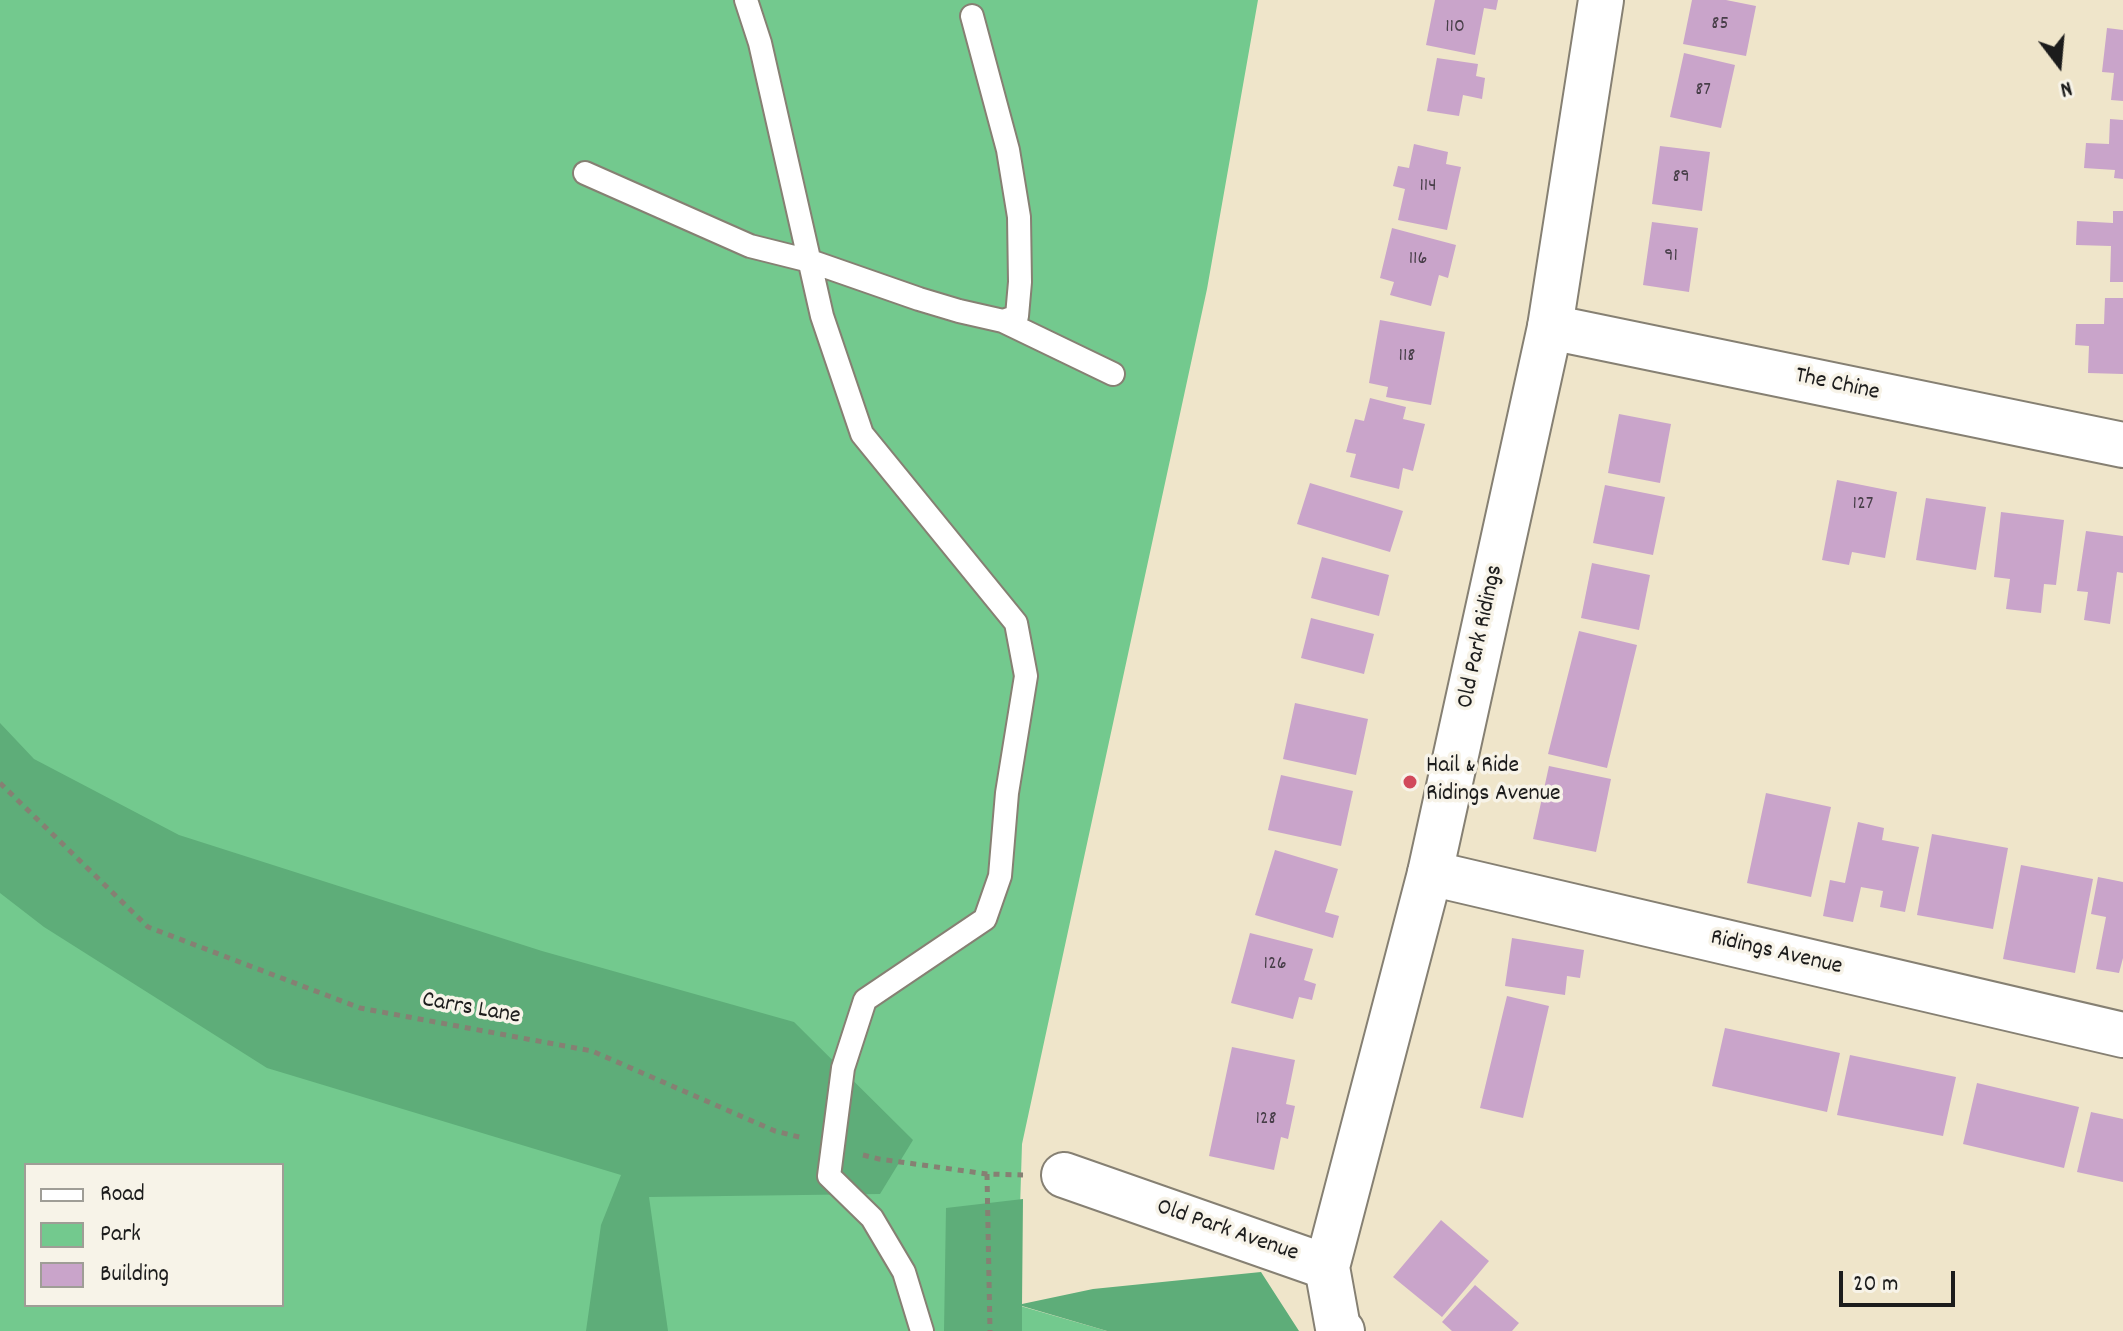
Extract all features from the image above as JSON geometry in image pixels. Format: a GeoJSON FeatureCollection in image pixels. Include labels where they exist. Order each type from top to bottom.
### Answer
{"type":"FeatureCollection","features":[{"type":"Feature","properties":{"kind":"street","name":"Old Park Ridings"},"geometry":{"type":"LineString","coordinates":[[1327,1267],[1430,873],[1550,327],[1601,0]]}},
{"type":"Feature","properties":{"kind":"street","name":"The Chine"},"geometry":{"type":"LineString","coordinates":[[1550,327],[2123,445]]}},
{"type":"Feature","properties":{"kind":"street","name":"Ridings Avenue"},"geometry":{"type":"LineString","coordinates":[[1430,873],[2123,1035]]}},
{"type":"Feature","properties":{"kind":"street","name":"Old Park Avenue"},"geometry":{"type":"LineString","coordinates":[[1064,1175],[1327,1267],[1338,1328],[1342,1331]]}},
{"type":"Feature","properties":{"kind":"lane"},"geometry":{"type":"LineString","coordinates":[[746,0],[760,43],[822,316],[862,434],[1016,623],[1026,676],[1007,793],[1000,876],[985,919],[865,1000],[843,1068],[829,1176],[872,1218],[904,1272],[922,1331]]}},
{"type":"Feature","properties":{"kind":"lane"},"geometry":{"type":"LineString","coordinates":[[972,16],[1008,150],[1019,217],[1017,316],[1003,321]]}},
{"type":"Feature","properties":{"kind":"lane"},"geometry":{"type":"LineString","coordinates":[[585,173],[750,246],[810,261],[959,311],[1003,321],[1113,374]]}},
{"type":"Feature","properties":{"kind":"path","name":"Carrs Lane"},"geometry":{"type":"LineString","coordinates":[[0,783],[148,927],[360,1008],[592,1051],[775,1131],[879,1159],[987,1174],[990,1331]]}},
{"type":"Feature","properties":{"kind":"green space"},"geometry":{"type":"Polygon","coordinates":[[[0,0],[1258,0],[1207,289],[1022,1144],[1017,1305],[1107,1331],[0,1331],[0,0]]]}},
{"type":"Feature","properties":{"kind":"green space"},"geometry":{"type":"Polygon","coordinates":[[[0,723],[34,759],[179,835],[542,951],[794,1022],[913,1140],[880,1194],[649,1197],[668,1331],[586,1331],[601,1225],[621,1175],[267,1068],[44,927],[0,893],[0,723]]]}},
{"type":"Feature","properties":{"kind":"green space"},"geometry":{"type":"Polygon","coordinates":[[[1023,1199],[1022,1304],[1093,1289],[1261,1272],[1299,1331],[1107,1331],[1022,1306],[1022,1331],[944,1331],[946,1208],[1023,1199]]]}},
{"type":"Feature","properties":{"kind":"building"},"geometry":{"type":"Polygon","coordinates":[[[1435,0],[1498,0],[1496,10],[1484,8],[1475,55],[1426,45],[1435,0]]]}},
{"type":"Feature","properties":{"kind":"building"},"geometry":{"type":"Polygon","coordinates":[[[1692,0],[1726,0],[1756,6],[1746,56],[1683,44],[1692,0]]]}},
{"type":"Feature","properties":{"kind":"building"},"geometry":{"type":"Polygon","coordinates":[[[2107,28],[2123,30],[2123,101],[2111,100],[2114,73],[2102,72],[2107,28]]]}},
{"type":"Feature","properties":{"kind":"building"},"geometry":{"type":"Polygon","coordinates":[[[1684,53],[1735,65],[1721,128],[1670,117],[1684,53]]]}},
{"type":"Feature","properties":{"kind":"building"},"geometry":{"type":"Polygon","coordinates":[[[1437,58],[1478,64],[1476,76],[1485,78],[1482,99],[1463,95],[1459,116],[1427,111],[1437,58]]]}},
{"type":"Feature","properties":{"kind":"building"},"geometry":{"type":"Polygon","coordinates":[[[2110,119],[2123,120],[2123,179],[2114,178],[2115,170],[2084,168],[2086,143],[2109,144],[2110,119]]]}},
{"type":"Feature","properties":{"kind":"building"},"geometry":{"type":"Polygon","coordinates":[[[1414,144],[1448,152],[1446,164],[1461,167],[1447,230],[1398,220],[1405,189],[1393,186],[1398,166],[1409,168],[1414,144]]]}},
{"type":"Feature","properties":{"kind":"building"},"geometry":{"type":"Polygon","coordinates":[[[1660,146],[1710,152],[1702,211],[1652,204],[1660,146]]]}},
{"type":"Feature","properties":{"kind":"building"},"geometry":{"type":"Polygon","coordinates":[[[2113,211],[2123,211],[2123,282],[2110,282],[2111,246],[2076,245],[2077,221],[2113,223],[2113,211]]]}},
{"type":"Feature","properties":{"kind":"building"},"geometry":{"type":"Polygon","coordinates":[[[1652,222],[1698,228],[1689,292],[1643,285],[1652,222]]]}},
{"type":"Feature","properties":{"kind":"building"},"geometry":{"type":"Polygon","coordinates":[[[1392,228],[1456,245],[1448,278],[1439,275],[1431,306],[1390,295],[1394,282],[1380,278],[1392,228]]]}},
{"type":"Feature","properties":{"kind":"building"},"geometry":{"type":"Polygon","coordinates":[[[2105,298],[2123,298],[2123,374],[2088,373],[2089,346],[2075,345],[2076,324],[2104,324],[2105,298]]]}},
{"type":"Feature","properties":{"kind":"building"},"geometry":{"type":"Polygon","coordinates":[[[1380,320],[1445,332],[1431,405],[1386,397],[1388,387],[1369,383],[1380,320]]]}},
{"type":"Feature","properties":{"kind":"building"},"geometry":{"type":"Polygon","coordinates":[[[1370,398],[1406,407],[1403,419],[1425,424],[1413,471],[1403,468],[1399,489],[1350,477],[1356,454],[1346,452],[1355,419],[1364,421],[1370,398]]]}},
{"type":"Feature","properties":{"kind":"building"},"geometry":{"type":"Polygon","coordinates":[[[1619,414],[1671,424],[1660,483],[1608,473],[1619,414]]]}},
{"type":"Feature","properties":{"kind":"building"},"geometry":{"type":"Polygon","coordinates":[[[1837,480],[1897,492],[1885,558],[1852,552],[1849,565],[1822,560],[1837,480]]]}},
{"type":"Feature","properties":{"kind":"building"},"geometry":{"type":"Polygon","coordinates":[[[1310,483],[1403,511],[1390,552],[1297,524],[1310,483]]]}},
{"type":"Feature","properties":{"kind":"building"},"geometry":{"type":"Polygon","coordinates":[[[1605,485],[1665,497],[1653,555],[1593,543],[1605,485]]]}},
{"type":"Feature","properties":{"kind":"building"},"geometry":{"type":"Polygon","coordinates":[[[1926,498],[1986,507],[1976,570],[1916,560],[1926,498]]]}},
{"type":"Feature","properties":{"kind":"building"},"geometry":{"type":"Polygon","coordinates":[[[2001,512],[2064,520],[2056,585],[2044,584],[2041,613],[2006,609],[2010,579],[1994,577],[2001,512]]]}},
{"type":"Feature","properties":{"kind":"building"},"geometry":{"type":"Polygon","coordinates":[[[2086,531],[2123,536],[2123,573],[2117,572],[2110,624],[2084,620],[2088,592],[2077,591],[2086,531]]]}},
{"type":"Feature","properties":{"kind":"building"},"geometry":{"type":"Polygon","coordinates":[[[1322,557],[1389,575],[1379,616],[1311,598],[1322,557]]]}},
{"type":"Feature","properties":{"kind":"building"},"geometry":{"type":"Polygon","coordinates":[[[1592,563],[1650,575],[1639,630],[1581,618],[1592,563]]]}},
{"type":"Feature","properties":{"kind":"building"},"geometry":{"type":"Polygon","coordinates":[[[1311,618],[1374,634],[1364,674],[1301,658],[1311,618]]]}},
{"type":"Feature","properties":{"kind":"building"},"geometry":{"type":"Polygon","coordinates":[[[1579,631],[1637,645],[1607,768],[1548,754],[1579,631]]]}},
{"type":"Feature","properties":{"kind":"building"},"geometry":{"type":"Polygon","coordinates":[[[1295,703],[1368,719],[1356,775],[1283,759],[1295,703]]]}},
{"type":"Feature","properties":{"kind":"building"},"geometry":{"type":"Polygon","coordinates":[[[1549,766],[1611,779],[1596,852],[1533,839],[1549,766]]]}},
{"type":"Feature","properties":{"kind":"building"},"geometry":{"type":"Polygon","coordinates":[[[1281,775],[1353,791],[1341,846],[1268,830],[1281,775]]]}},
{"type":"Feature","properties":{"kind":"building"},"geometry":{"type":"Polygon","coordinates":[[[1766,793],[1831,807],[1811,897],[1747,883],[1766,793]]]}},
{"type":"Feature","properties":{"kind":"building"},"geometry":{"type":"Polygon","coordinates":[[[1858,822],[1884,828],[1882,840],[1919,847],[1905,912],[1880,907],[1883,891],[1861,887],[1853,922],[1823,916],[1830,880],[1845,883],[1858,822]]]}},
{"type":"Feature","properties":{"kind":"building"},"geometry":{"type":"Polygon","coordinates":[[[1932,834],[2008,848],[1993,929],[1917,915],[1932,834]]]}},
{"type":"Feature","properties":{"kind":"building"},"geometry":{"type":"Polygon","coordinates":[[[1275,850],[1338,869],[1325,912],[1339,916],[1333,938],[1255,915],[1275,850]]]}},
{"type":"Feature","properties":{"kind":"building"},"geometry":{"type":"Polygon","coordinates":[[[2021,865],[2093,879],[2075,973],[2003,959],[2021,865]]]}},
{"type":"Feature","properties":{"kind":"building"},"geometry":{"type":"Polygon","coordinates":[[[2098,877],[2123,882],[2123,958],[2119,973],[2096,969],[2106,917],[2091,914],[2098,877]]]}},
{"type":"Feature","properties":{"kind":"building"},"geometry":{"type":"Polygon","coordinates":[[[1250,933],[1313,949],[1304,980],[1316,984],[1312,1000],[1299,997],[1293,1019],[1231,1003],[1250,933]]]}},
{"type":"Feature","properties":{"kind":"building"},"geometry":{"type":"Polygon","coordinates":[[[1512,938],[1584,950],[1580,978],[1567,976],[1565,995],[1505,986],[1512,938]]]}},
{"type":"Feature","properties":{"kind":"building"},"geometry":{"type":"Polygon","coordinates":[[[1507,996],[1549,1006],[1523,1118],[1480,1108],[1507,996]]]}},
{"type":"Feature","properties":{"kind":"building"},"geometry":{"type":"Polygon","coordinates":[[[1725,1028],[1840,1053],[1827,1112],[1712,1086],[1725,1028]]]}},
{"type":"Feature","properties":{"kind":"building"},"geometry":{"type":"Polygon","coordinates":[[[1232,1047],[1295,1060],[1286,1104],[1295,1106],[1288,1139],[1281,1137],[1274,1170],[1209,1156],[1232,1047]]]}},
{"type":"Feature","properties":{"kind":"building"},"geometry":{"type":"Polygon","coordinates":[[[1850,1055],[1956,1077],[1943,1136],[1837,1115],[1850,1055]]]}},
{"type":"Feature","properties":{"kind":"building"},"geometry":{"type":"Polygon","coordinates":[[[1977,1083],[2079,1107],[2064,1168],[1963,1144],[1977,1083]]]}},
{"type":"Feature","properties":{"kind":"building"},"geometry":{"type":"Polygon","coordinates":[[[2091,1112],[2123,1119],[2123,1182],[2077,1172],[2091,1112]]]}},
{"type":"Feature","properties":{"kind":"building"},"geometry":{"type":"Polygon","coordinates":[[[1441,1220],[1489,1261],[1442,1317],[1393,1277],[1441,1220]]]}},
{"type":"Feature","properties":{"kind":"building"},"geometry":{"type":"Polygon","coordinates":[[[1475,1285],[1519,1323],[1512,1331],[1452,1331],[1442,1322],[1475,1285]]]}},
{"type":"Feature","properties":{"kind":"place","name":"Hail & Ride Ridings Avenue"},"geometry":{"type":"Point","coordinates":[1410,782]}}]}
